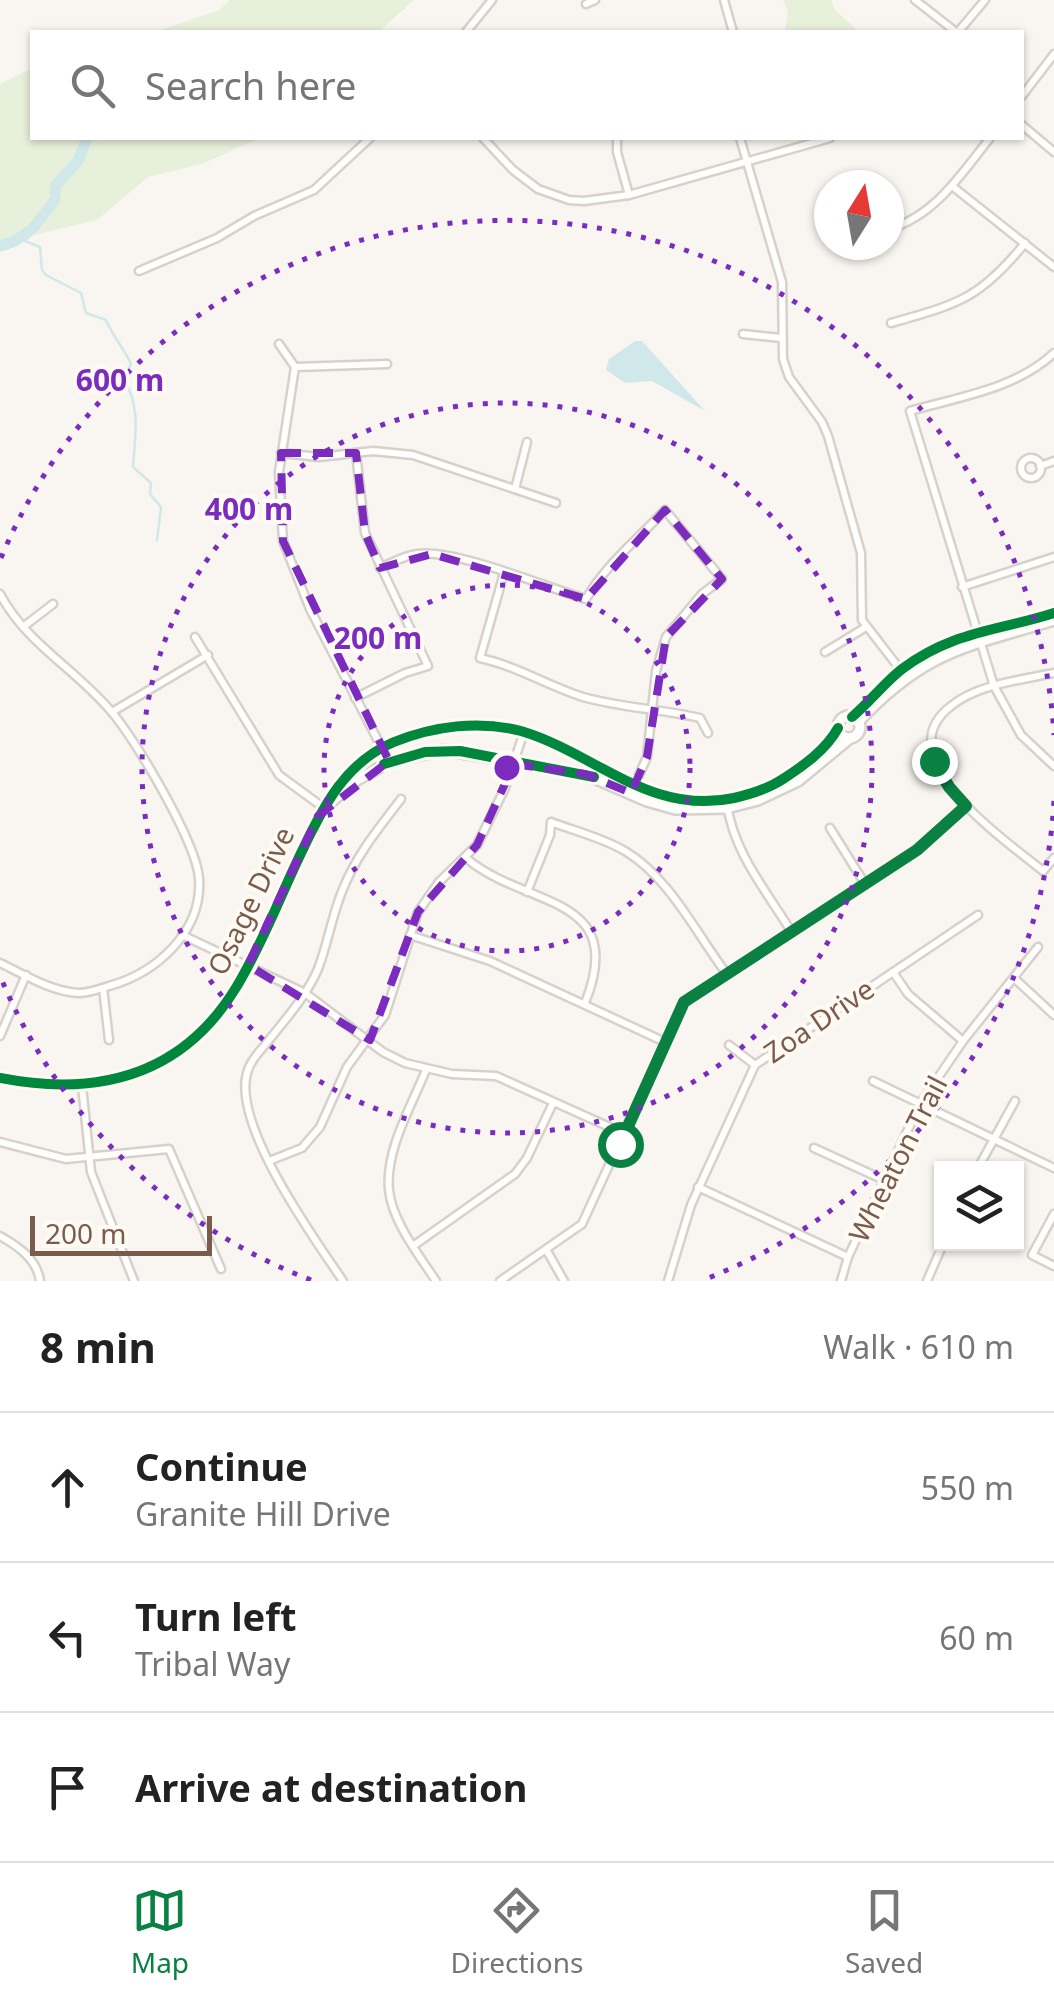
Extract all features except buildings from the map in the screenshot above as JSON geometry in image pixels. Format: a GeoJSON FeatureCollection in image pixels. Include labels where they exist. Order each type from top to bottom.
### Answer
{"type":"FeatureCollection","features":[{"type":"Feature","properties":{"kind":"street"},"geometry":{"type":"LineString","coordinates":[[468,30],[492,0]]}},
{"type":"Feature","properties":{"kind":"street"},"geometry":{"type":"LineString","coordinates":[[586,4],[596,0]]}},
{"type":"Feature","properties":{"kind":"street"},"geometry":{"type":"LineString","coordinates":[[724,0],[732,30]]}},
{"type":"Feature","properties":{"kind":"street"},"geometry":{"type":"LineString","coordinates":[[915,0],[954,30]]}},
{"type":"Feature","properties":{"kind":"street"},"geometry":{"type":"LineString","coordinates":[[959,30],[984,0]]}},
{"type":"Feature","properties":{"kind":"street"},"geometry":{"type":"LineString","coordinates":[[1024,93],[1054,54]]}},
{"type":"Feature","properties":{"kind":"street"},"geometry":{"type":"LineString","coordinates":[[1024,127],[1054,152]]}},
{"type":"Feature","properties":{"kind":"street"},"geometry":{"type":"LineString","coordinates":[[139,271],[314,190],[368,140]]}},
{"type":"Feature","properties":{"kind":"street"},"geometry":{"type":"LineString","coordinates":[[485,140],[525,180],[549,194],[584,201],[606,201],[823,140]]}},
{"type":"Feature","properties":{"kind":"street"},"geometry":{"type":"LineString","coordinates":[[617,140],[628,195]]}},
{"type":"Feature","properties":{"kind":"street"},"geometry":{"type":"LineString","coordinates":[[741,140],[782,282],[783,359],[790,377],[822,422],[852,517],[861,553],[860,599],[866,627],[903,673]]}},
{"type":"Feature","properties":{"kind":"street"},"geometry":{"type":"LineString","coordinates":[[904,224],[928,210],[988,140]]}},
{"type":"Feature","properties":{"kind":"street"},"geometry":{"type":"LineString","coordinates":[[952,186],[1054,266]]}},
{"type":"Feature","properties":{"kind":"street"},"geometry":{"type":"LineString","coordinates":[[891,323],[962,302],[998,276],[1025,243]]}},
{"type":"Feature","properties":{"kind":"street"},"geometry":{"type":"LineString","coordinates":[[743,334],[782,338]]}},
{"type":"Feature","properties":{"kind":"street"},"geometry":{"type":"LineString","coordinates":[[279,344],[295,367],[281,453],[283,541],[294,574],[389,762]]}},
{"type":"Feature","properties":{"kind":"street"},"geometry":{"type":"LineString","coordinates":[[1054,353],[1007,383],[910,411],[994,686],[1021,735],[1054,766]]}},
{"type":"Feature","properties":{"kind":"street"},"geometry":{"type":"LineString","coordinates":[[295,367],[387,364]]}},
{"type":"Feature","properties":{"kind":"street"},"geometry":{"type":"LineString","coordinates":[[515,489],[527,442]]}},
{"type":"Feature","properties":{"kind":"street"},"geometry":{"type":"LineString","coordinates":[[281,453],[319,457],[356,453],[413,455],[556,503]]}},
{"type":"Feature","properties":{"kind":"street"},"geometry":{"type":"LineString","coordinates":[[354,698],[404,673],[428,666],[366,533],[356,453]]}},
{"type":"Feature","properties":{"kind":"street"},"geometry":{"type":"LineString","coordinates":[[1040,466],[1054,461]]}},
{"type":"Feature","properties":{"kind":"street"},"geometry":{"type":"LineString","coordinates":[[380,568],[414,554],[432,554],[586,599],[624,550],[666,510],[722,579],[692,604],[666,636],[656,671],[647,757],[633,790]]}},
{"type":"Feature","properties":{"kind":"street"},"geometry":{"type":"LineString","coordinates":[[962,587],[1054,557]]}},
{"type":"Feature","properties":{"kind":"street"},"geometry":{"type":"LineString","coordinates":[[504,573],[480,658],[506,664],[580,696],[700,718],[708,733]]}},
{"type":"Feature","properties":{"kind":"street"},"geometry":{"type":"LineString","coordinates":[[0,594],[22,627],[112,712],[187,839],[199,874],[199,899],[182,936],[152,968],[132,980],[80,993],[0,963]]}},
{"type":"Feature","properties":{"kind":"street"},"geometry":{"type":"LineString","coordinates":[[22,627],[53,604]]}},
{"type":"Feature","properties":{"kind":"street"},"geometry":{"type":"LineString","coordinates":[[855,719],[858,732],[850,738],[840,734],[842,719],[855,719],[936,648],[1054,616]]}},
{"type":"Feature","properties":{"kind":"street"},"geometry":{"type":"LineString","coordinates":[[825,652],[866,627]]}},
{"type":"Feature","properties":{"kind":"street"},"geometry":{"type":"LineString","coordinates":[[195,638],[279,775],[324,808]]}},
{"type":"Feature","properties":{"kind":"street"},"geometry":{"type":"LineString","coordinates":[[112,712],[208,654]]}},
{"type":"Feature","properties":{"kind":"street"},"geometry":{"type":"LineString","coordinates":[[1054,672],[994,686],[950,706],[932,736],[940,774],[966,806],[1044,871],[1054,858]]}},
{"type":"Feature","properties":{"kind":"street","name":"Osage Drive"},"geometry":{"type":"LineString","coordinates":[[0,1078],[82,1086],[135,1073],[185,1045],[212,1020],[248,965],[333,790],[347,774],[382,748],[425,732],[489,726],[524,732],[558,746],[633,790]]}},
{"type":"Feature","properties":{"kind":"street","name":"Osage Drive"},"geometry":{"type":"LineString","coordinates":[[726,804],[777,784],[815,756],[838,728]]}},
{"type":"Feature","properties":{"kind":"street"},"geometry":{"type":"LineString","coordinates":[[269,1160],[302,1148],[320,1127],[348,1066],[385,1015],[418,912],[439,882],[466,858],[489,822],[524,732]]}},
{"type":"Feature","properties":{"kind":"street","name":"Osage Drive"},"geometry":{"type":"LineString","coordinates":[[324,808],[357,780],[389,762],[443,750],[585,774],[675,809],[758,800],[798,781],[850,738]]}},
{"type":"Feature","properties":{"kind":"street"},"geometry":{"type":"LineString","coordinates":[[344,1281],[286,1194],[246,1106],[244,1086],[249,1066],[305,993],[318,968],[343,888],[370,836],[401,799]]}},
{"type":"Feature","properties":{"kind":"street"},"geometry":{"type":"LineString","coordinates":[[726,804],[731,832],[739,848],[791,931]]}},
{"type":"Feature","properties":{"kind":"street"},"geometry":{"type":"LineString","coordinates":[[500,1281],[582,1224],[684,1002],[917,850],[966,806]]}},
{"type":"Feature","properties":{"kind":"street"},"geometry":{"type":"LineString","coordinates":[[527,892],[552,822],[624,850],[647,867],[726,973]]}},
{"type":"Feature","properties":{"kind":"street"},"geometry":{"type":"LineString","coordinates":[[830,828],[865,884]]}},
{"type":"Feature","properties":{"kind":"street"},"geometry":{"type":"LineString","coordinates":[[466,858],[483,872],[564,910],[591,932],[598,962],[584,1003]]}},
{"type":"Feature","properties":{"kind":"street","name":"Zoa Drive"},"geometry":{"type":"LineString","coordinates":[[668,1281],[698,1187],[754,1065],[978,915]]}},
{"type":"Feature","properties":{"kind":"street"},"geometry":{"type":"LineString","coordinates":[[410,935],[490,961],[665,1042]]}},
{"type":"Feature","properties":{"kind":"street"},"geometry":{"type":"LineString","coordinates":[[182,936],[305,993],[405,1063],[426,1070],[496,1076],[625,1134]]}},
{"type":"Feature","properties":{"kind":"street","name":"Wheaton Trail"},"geometry":{"type":"LineString","coordinates":[[841,1281],[848,1256],[920,1104],[963,1041],[1038,947]]}},
{"type":"Feature","properties":{"kind":"street"},"geometry":{"type":"LineString","coordinates":[[893,972],[908,994],[963,1041]]}},
{"type":"Feature","properties":{"kind":"street"},"geometry":{"type":"LineString","coordinates":[[0,1036],[26,975]]}},
{"type":"Feature","properties":{"kind":"street"},"geometry":{"type":"LineString","coordinates":[[1014,978],[1054,1015]]}},
{"type":"Feature","properties":{"kind":"street"},"geometry":{"type":"LineString","coordinates":[[102,988],[109,1040]]}},
{"type":"Feature","properties":{"kind":"street"},"geometry":{"type":"LineString","coordinates":[[728,1045],[754,1065]]}},
{"type":"Feature","properties":{"kind":"street"},"geometry":{"type":"LineString","coordinates":[[426,1070],[394,1152],[389,1194],[413,1246],[436,1281]]}},
{"type":"Feature","properties":{"kind":"street"},"geometry":{"type":"LineString","coordinates":[[873,1080],[1054,1168]]}},
{"type":"Feature","properties":{"kind":"street"},"geometry":{"type":"LineString","coordinates":[[82,1086],[91,1172],[134,1281]]}},
{"type":"Feature","properties":{"kind":"street"},"geometry":{"type":"LineString","coordinates":[[981,1161],[1015,1101]]}},
{"type":"Feature","properties":{"kind":"street"},"geometry":{"type":"LineString","coordinates":[[413,1246],[515,1174],[527,1158],[553,1103]]}},
{"type":"Feature","properties":{"kind":"street"},"geometry":{"type":"LineString","coordinates":[[0,1142],[66,1159],[168,1149],[221,1270]]}},
{"type":"Feature","properties":{"kind":"street"},"geometry":{"type":"LineString","coordinates":[[814,1148],[884,1180]]}},
{"type":"Feature","properties":{"kind":"street"},"geometry":{"type":"LineString","coordinates":[[698,1187],[848,1256]]}},
{"type":"Feature","properties":{"kind":"street"},"geometry":{"type":"LineString","coordinates":[[1054,1214],[1032,1255],[1054,1266]]}},
{"type":"Feature","properties":{"kind":"street"},"geometry":{"type":"LineString","coordinates":[[0,1236],[20,1248],[38,1270],[40,1281]]}},
{"type":"Feature","properties":{"kind":"street"},"geometry":{"type":"LineString","coordinates":[[546,1251],[564,1281]]}},
{"type":"Feature","properties":{"kind":"street"},"geometry":{"type":"LineString","coordinates":[[927,1281],[940,1251]]}},
{"type":"Feature","properties":{"kind":"highlighted area"},"geometry":{"type":"Polygon","coordinates":[[[281,453],[356,453],[365,533],[380,568],[432,554],[586,599],[665,510],[722,579],[666,637],[647,757],[631,793],[585,774],[514,764],[477,845],[418,912],[370,1040],[248,965],[318,816],[389,761],[283,541],[281,453]]]}},
{"type":"Feature","properties":{"kind":"green space"},"geometry":{"type":"Polygon","coordinates":[[[230,0],[414,0],[380,30],[161,30],[220,10],[230,0]]]}},
{"type":"Feature","properties":{"kind":"green space"},"geometry":{"type":"Polygon","coordinates":[[[783,0],[831,0],[835,10],[857,30],[785,30],[788,12],[783,0]]]}},
{"type":"Feature","properties":{"kind":"green space"},"geometry":{"type":"Polygon","coordinates":[[[30,69],[30,140],[256,140],[202,164],[148,177],[97,220],[0,243],[0,84],[30,69]]]}},
{"type":"Feature","properties":{"kind":"water"},"geometry":{"type":"Polygon","coordinates":[[[635,341],[642,341],[705,411],[652,381],[625,383],[606,370],[609,359],[635,341]]]}},
{"type":"Feature","properties":{"kind":"waterway"},"geometry":{"type":"LineString","coordinates":[[55,193],[56,185],[78,161],[86,140]]}},
{"type":"Feature","properties":{"kind":"waterway"},"geometry":{"type":"LineString","coordinates":[[0,246],[25,234],[55,199]]}},
{"type":"Feature","properties":{"kind":"waterway"},"geometry":{"type":"LineString","coordinates":[[20,239],[40,247],[42,270],[81,293],[86,313],[106,320],[131,364],[124,380],[135,411],[133,467],[151,483],[150,494],[161,507],[157,540]]}},
{"type":"Feature","properties":{"kind":"cycle path"},"geometry":{"type":"LineString","coordinates":[[852,717],[889,680],[921,656],[958,639],[1054,613]]}},
{"type":"Feature","properties":{"kind":"cycle path"},"geometry":{"type":"LineString","coordinates":[[0,1078],[36,1083],[104,1081],[164,1060],[191,1041],[215,1017],[237,986],[338,786],[362,761],[394,742],[457,726],[521,731],[649,791],[704,801],[740,796],[777,783],[814,757],[838,728]]}},
{"type":"Feature","properties":{"kind":"cycle path"},"geometry":{"type":"LineString","coordinates":[[384,764],[425,752],[460,751],[594,777]]}},
{"type":"Feature","properties":{"kind":"route"},"geometry":{"type":"LineString","coordinates":[[620,1144],[675,1018],[693,993],[917,850],[966,806],[934,761]]}}]}
